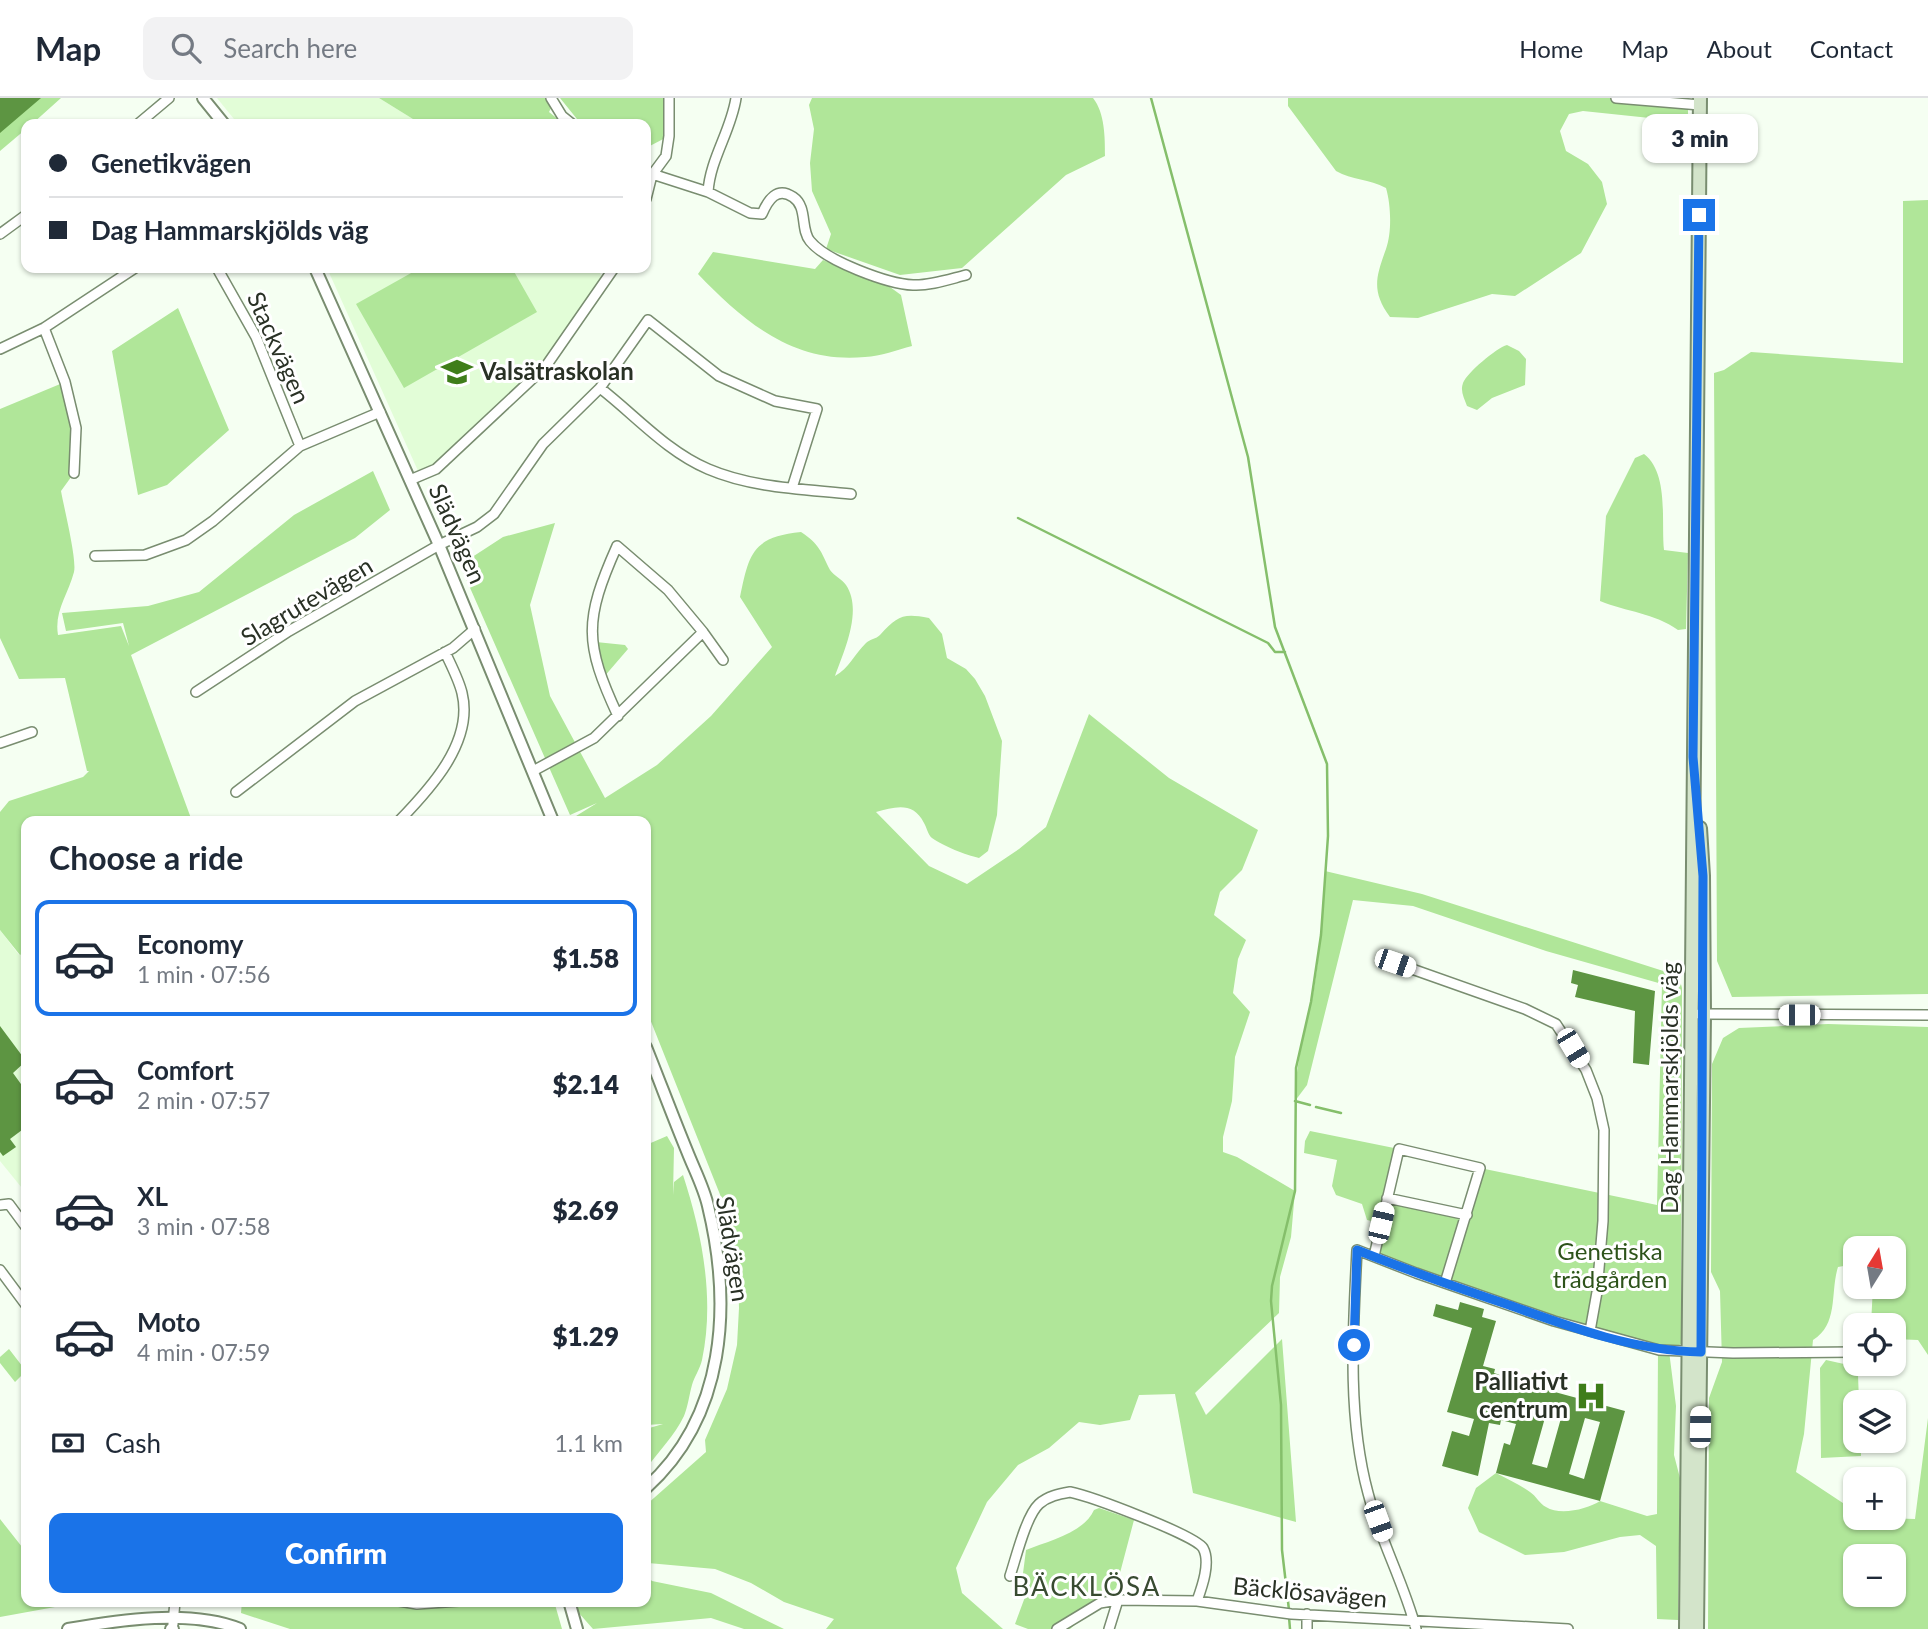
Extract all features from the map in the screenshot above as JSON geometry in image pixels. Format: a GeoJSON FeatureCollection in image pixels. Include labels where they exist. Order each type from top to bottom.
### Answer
{"type":"FeatureCollection","features":[{"type":"Feature","properties":{"kind":"main road","name":"Dag Hammarskjölds väg"},"geometry":{"type":"LineString","coordinates":[[1697,1629],[1690,1013],[1700,101]]}},
{"type":"Feature","properties":{"kind":"main road","name":"Dag Hammarskjölds väg"},"geometry":{"type":"LineString","coordinates":[[1686,1629],[1704,1014],[1703,876],[1693,757]]}},
{"type":"Feature","properties":{"kind":"street"},"geometry":{"type":"LineString","coordinates":[[144,119],[169,98]]}},
{"type":"Feature","properties":{"kind":"street"},"geometry":{"type":"LineString","coordinates":[[203,98],[220,119]]}},
{"type":"Feature","properties":{"kind":"street"},"geometry":{"type":"LineString","coordinates":[[551,98],[566,119]]}},
{"type":"Feature","properties":{"kind":"street"},"geometry":{"type":"LineString","coordinates":[[651,171],[666,156],[669,98]]}},
{"type":"Feature","properties":{"kind":"street"},"geometry":{"type":"LineString","coordinates":[[708,192],[712,170],[733,114],[736,98]]}},
{"type":"Feature","properties":{"kind":"street"},"geometry":{"type":"LineString","coordinates":[[1616,98],[1700,101]]}},
{"type":"Feature","properties":{"kind":"street"},"geometry":{"type":"LineString","coordinates":[[651,174],[708,192],[750,213],[762,214],[769,199],[776,194],[787,194],[797,200],[802,209],[808,240],[823,252],[898,283],[917,285],[966,275]]}},
{"type":"Feature","properties":{"kind":"street"},"geometry":{"type":"LineString","coordinates":[[0,234],[21,219]]}},
{"type":"Feature","properties":{"kind":"street"},"geometry":{"type":"LineString","coordinates":[[0,349],[44,328],[127,273]]}},
{"type":"Feature","properties":{"kind":"street","name":"Stackvägen"},"geometry":{"type":"LineString","coordinates":[[220,273],[256,337],[300,446]]}},
{"type":"Feature","properties":{"kind":"street","name":"Slädvägen"},"geometry":{"type":"LineString","coordinates":[[317,273],[439,545],[551,816]]}},
{"type":"Feature","properties":{"kind":"street"},"geometry":{"type":"LineString","coordinates":[[410,481],[436,469],[546,366],[611,273]]}},
{"type":"Feature","properties":{"kind":"street","name":"Slagrutevägen"},"geometry":{"type":"LineString","coordinates":[[196,692],[289,631],[439,545],[477,527],[494,514],[543,444],[600,388],[648,320],[719,376],[775,401],[817,409],[792,488]]}},
{"type":"Feature","properties":{"kind":"street"},"geometry":{"type":"LineString","coordinates":[[44,328],[65,382],[76,428],[74,473]]}},
{"type":"Feature","properties":{"kind":"street"},"geometry":{"type":"LineString","coordinates":[[600,388],[670,446],[706,468],[741,480],[850,494]]}},
{"type":"Feature","properties":{"kind":"street"},"geometry":{"type":"LineString","coordinates":[[95,556],[145,555],[186,540],[213,521],[300,446],[380,412]]}},
{"type":"Feature","properties":{"kind":"street"},"geometry":{"type":"LineString","coordinates":[[618,716],[598,673],[591,636],[598,589],[617,546],[668,590],[723,660]]}},
{"type":"Feature","properties":{"kind":"street"},"geometry":{"type":"LineString","coordinates":[[236,792],[355,701],[445,653],[475,629]]}},
{"type":"Feature","properties":{"kind":"street"},"geometry":{"type":"LineString","coordinates":[[533,771],[594,738],[703,632]]}},
{"type":"Feature","properties":{"kind":"street"},"geometry":{"type":"LineString","coordinates":[[404,816],[431,789],[454,749],[464,723],[463,694],[445,653]]}},
{"type":"Feature","properties":{"kind":"street"},"geometry":{"type":"LineString","coordinates":[[0,743],[32,732]]}},
{"type":"Feature","properties":{"kind":"street"},"geometry":{"type":"LineString","coordinates":[[1395,963],[1524,1009],[1556,1024],[1586,1070],[1597,1098],[1604,1130],[1603,1221],[1597,1292],[1590,1331]]}},
{"type":"Feature","properties":{"kind":"street"},"geometry":{"type":"LineString","coordinates":[[1690,1013],[1928,1015]]}},
{"type":"Feature","properties":{"kind":"street","name":"Slädvägen"},"geometry":{"type":"LineString","coordinates":[[651,1076],[708,1204],[720,1274],[722,1310],[719,1347],[709,1391],[691,1431],[651,1482]]}},
{"type":"Feature","properties":{"kind":"street"},"geometry":{"type":"LineString","coordinates":[[1374,1256],[1399,1149],[1480,1167],[1445,1283]]}},
{"type":"Feature","properties":{"kind":"street"},"geometry":{"type":"LineString","coordinates":[[1387,1198],[1466,1215]]}},
{"type":"Feature","properties":{"kind":"street"},"geometry":{"type":"LineString","coordinates":[[0,1205],[9,1204],[21,1220]]}},
{"type":"Feature","properties":{"kind":"street"},"geometry":{"type":"LineString","coordinates":[[1415,1625],[1369,1496],[1360,1458],[1353,1325],[1357,1250],[1445,1283],[1590,1331],[1659,1350],[1843,1352]]}},
{"type":"Feature","properties":{"kind":"street"},"geometry":{"type":"LineString","coordinates":[[0,1270],[21,1297]]}},
{"type":"Feature","properties":{"kind":"street"},"geometry":{"type":"LineString","coordinates":[[1010,1576],[1037,1505],[1055,1495],[1070,1492],[1184,1535],[1202,1545],[1206,1554],[1204,1581],[1197,1601]]}},
{"type":"Feature","properties":{"kind":"street"},"geometry":{"type":"LineString","coordinates":[[1109,1629],[1118,1600]]}},
{"type":"Feature","properties":{"kind":"street","name":"Bäcklösavägen"},"geometry":{"type":"LineString","coordinates":[[1057,1629],[1075,1625],[1100,1603],[1118,1600],[1197,1601],[1415,1625],[1568,1629]]}},
{"type":"Feature","properties":{"kind":"street"},"geometry":{"type":"LineString","coordinates":[[173,1626],[175,1607]]}},
{"type":"Feature","properties":{"kind":"street"},"geometry":{"type":"LineString","coordinates":[[571,1607],[577,1629]]}},
{"type":"Feature","properties":{"kind":"street"},"geometry":{"type":"LineString","coordinates":[[1307,1614],[1307,1629]]}},
{"type":"Feature","properties":{"kind":"street"},"geometry":{"type":"LineString","coordinates":[[68,1629],[103,1623],[173,1626],[212,1622],[240,1629]]}},
{"type":"Feature","properties":{"kind":"shaded area"},"geometry":{"type":"Polygon","coordinates":[[[217,98],[379,98],[413,119],[234,119],[217,98]]]}},
{"type":"Feature","properties":{"kind":"shaded area","name":"Valsätraskolan"},"geometry":{"type":"Polygon","coordinates":[[[329,273],[601,273],[602,287],[546,366],[437,469],[419,473],[329,273]]]}},
{"type":"Feature","properties":{"kind":"shaded area"},"geometry":{"type":"Polygon","coordinates":[[[0,930],[19,955],[21,954],[21,1187],[0,1161],[0,930]]]}},
{"type":"Feature","properties":{"kind":"green space"},"geometry":{"type":"Polygon","coordinates":[[[0,98],[61,98],[38,119],[21,119],[21,133],[0,151],[0,98]]]}},
{"type":"Feature","properties":{"kind":"green space"},"geometry":{"type":"Polygon","coordinates":[[[379,98],[552,98],[553,104],[549,112],[558,119],[413,119],[379,98]]]}},
{"type":"Feature","properties":{"kind":"green space"},"geometry":{"type":"Polygon","coordinates":[[[560,98],[669,98],[669,136],[651,145],[651,119],[577,119],[560,98]]]}},
{"type":"Feature","properties":{"kind":"green space"},"geometry":{"type":"Polygon","coordinates":[[[812,98],[1093,98],[1102,118],[1105,156],[1066,175],[962,268],[900,275],[826,249],[831,234],[812,191],[810,163],[814,129],[809,105],[812,98]]]}},
{"type":"Feature","properties":{"kind":"green space"},"geometry":{"type":"Polygon","coordinates":[[[1288,98],[1688,98],[1688,122],[1583,111],[1569,114],[1560,131],[1566,151],[1588,164],[1602,182],[1607,204],[1581,253],[1515,296],[1492,294],[1418,318],[1390,317],[1380,299],[1377,284],[1390,227],[1386,188],[1336,171],[1288,106],[1288,98]]]}},
{"type":"Feature","properties":{"kind":"green space"},"geometry":{"type":"Polygon","coordinates":[[[1928,200],[1928,994],[1732,997],[1717,961],[1714,373],[1724,370],[1751,352],[1903,363],[1903,201],[1928,200]]]}},
{"type":"Feature","properties":{"kind":"green space"},"geometry":{"type":"Polygon","coordinates":[[[713,252],[815,269],[823,260],[890,287],[901,295],[912,346],[871,356],[839,357],[793,347],[753,324],[698,274],[713,252]]]}},
{"type":"Feature","properties":{"kind":"green space"},"geometry":{"type":"Polygon","coordinates":[[[411,273],[515,273],[537,312],[404,388],[356,304],[411,273]]]}},
{"type":"Feature","properties":{"kind":"green space"},"geometry":{"type":"Polygon","coordinates":[[[178,308],[229,430],[167,485],[138,495],[112,351],[178,308]]]}},
{"type":"Feature","properties":{"kind":"green space"},"geometry":{"type":"Polygon","coordinates":[[[1507,345],[1519,351],[1526,359],[1525,385],[1492,398],[1477,410],[1467,406],[1463,383],[1476,367],[1507,345]]]}},
{"type":"Feature","properties":{"kind":"green space"},"geometry":{"type":"Polygon","coordinates":[[[65,382],[76,428],[74,473],[61,491],[72,545],[74,572],[58,618],[58,635],[121,626],[129,646],[123,623],[66,631],[62,613],[148,606],[199,592],[294,515],[373,471],[390,510],[355,538],[131,655],[190,816],[21,816],[20,955],[0,930],[0,812],[9,801],[83,777],[89,771],[65,678],[19,679],[0,638],[0,409],[65,382]]]}},
{"type":"Feature","properties":{"kind":"green space"},"geometry":{"type":"Polygon","coordinates":[[[1644,454],[1652,462],[1661,485],[1664,550],[1688,553],[1686,629],[1678,630],[1650,616],[1600,601],[1606,516],[1635,458],[1644,454]]]}},
{"type":"Feature","properties":{"kind":"green space"},"geometry":{"type":"Polygon","coordinates":[[[555,523],[530,605],[550,696],[605,798],[657,765],[711,716],[772,647],[740,597],[746,569],[750,559],[763,543],[785,534],[801,532],[816,544],[830,570],[844,583],[851,595],[853,606],[850,630],[835,676],[866,643],[896,620],[906,616],[929,618],[942,634],[947,658],[966,669],[985,696],[1002,741],[997,815],[988,851],[979,858],[942,844],[931,837],[915,811],[897,807],[876,812],[929,866],[967,884],[1046,827],[1089,714],[1169,778],[1258,830],[1242,870],[1220,892],[1214,915],[1246,940],[1238,959],[1233,993],[1250,1012],[1235,1057],[1232,1101],[1223,1137],[1223,1152],[1237,1157],[1295,1191],[1291,1237],[1280,1277],[1279,1313],[1195,1393],[1206,1415],[1282,1339],[1296,1522],[1193,1493],[1175,1394],[1139,1395],[1130,1420],[1100,1425],[1079,1422],[1049,1448],[1018,1465],[987,1502],[956,1568],[962,1593],[1003,1629],[826,1629],[834,1619],[784,1602],[751,1583],[715,1569],[651,1563],[651,1501],[706,1452],[705,1440],[727,1389],[737,1345],[738,1272],[723,1202],[651,1022],[651,816],[576,816],[597,803],[570,815],[460,565],[503,537],[555,523]]]}},
{"type":"Feature","properties":{"kind":"green space"},"geometry":{"type":"Polygon","coordinates":[[[596,642],[625,645],[628,649],[603,678],[596,642]]]}},
{"type":"Feature","properties":{"kind":"green space","name":"Genetiska trädgården"},"geometry":{"type":"Polygon","coordinates":[[[1325,871],[1422,894],[1679,976],[1682,988],[1681,1344],[1669,1351],[1676,1406],[1674,1455],[1680,1478],[1678,1620],[1657,1619],[1656,1546],[1640,1535],[1620,1537],[1564,1552],[1525,1555],[1479,1532],[1468,1508],[1476,1488],[1496,1473],[1526,1489],[1552,1510],[1574,1510],[1600,1501],[1647,1516],[1657,1514],[1658,1350],[1554,1321],[1374,1256],[1381,1223],[1367,1220],[1362,1204],[1336,1195],[1332,1186],[1337,1160],[1304,1153],[1305,1141],[1310,1131],[1399,1149],[1387,1198],[1466,1215],[1480,1168],[1657,1205],[1662,984],[1546,951],[1413,906],[1353,900],[1307,1085],[1295,1101],[1299,1061],[1317,968],[1325,871]]]}},
{"type":"Feature","properties":{"kind":"green space"},"geometry":{"type":"Polygon","coordinates":[[[1828,1024],[1928,1027],[1928,1355],[1918,1340],[1906,1340],[1906,1313],[1872,1313],[1872,1299],[1906,1299],[1906,1236],[1843,1236],[1843,1266],[1838,1267],[1830,1316],[1827,1325],[1813,1340],[1804,1434],[1796,1472],[1843,1503],[1843,1530],[1906,1530],[1906,1519],[1915,1519],[1928,1418],[1928,1629],[1708,1629],[1709,1398],[1722,1362],[1720,1291],[1711,1272],[1712,1064],[1723,1038],[1739,1028],[1828,1024]]]}},
{"type":"Feature","properties":{"kind":"green space"},"geometry":{"type":"Polygon","coordinates":[[[667,1136],[674,1148],[673,1195],[674,1182],[683,1175],[705,1266],[707,1314],[702,1360],[684,1416],[651,1463],[651,1428],[663,1424],[651,1425],[651,1143],[667,1136]]]}},
{"type":"Feature","properties":{"kind":"green space"},"geometry":{"type":"Polygon","coordinates":[[[9,1349],[21,1365],[21,1376],[15,1382],[0,1363],[0,1357],[9,1349]]]}},
{"type":"Feature","properties":{"kind":"green space"},"geometry":{"type":"Polygon","coordinates":[[[1826,1360],[1843,1364],[1843,1376],[1858,1376],[1859,1390],[1843,1390],[1843,1453],[1861,1453],[1861,1456],[1821,1458],[1820,1368],[1826,1360]]]}},
{"type":"Feature","properties":{"kind":"green space"},"geometry":{"type":"Polygon","coordinates":[[[1099,1508],[1134,1520],[1116,1588],[1070,1629],[1028,1629],[1015,1624],[1025,1597],[1022,1581],[1026,1550],[1074,1530],[1099,1508]]]}},
{"type":"Feature","properties":{"kind":"green space"},"geometry":{"type":"Polygon","coordinates":[[[0,1519],[21,1546],[21,1607],[55,1607],[0,1617],[0,1519]]]}},
{"type":"Feature","properties":{"kind":"green space"},"geometry":{"type":"Polygon","coordinates":[[[651,1580],[711,1593],[784,1629],[744,1629],[711,1618],[593,1629],[578,1612],[578,1607],[651,1607],[651,1580]]]}},
{"type":"Feature","properties":{"kind":"green space"},"geometry":{"type":"Polygon","coordinates":[[[242,1607],[556,1607],[562,1629],[290,1629],[241,1613],[242,1607]]]}},
{"type":"Feature","properties":{"kind":"building"},"geometry":{"type":"Polygon","coordinates":[[[0,98],[41,98],[0,133],[0,98]]]}},
{"type":"Feature","properties":{"kind":"building"},"geometry":{"type":"Polygon","coordinates":[[[1573,970],[1655,991],[1649,1065],[1633,1063],[1635,1011],[1575,997],[1578,985],[1571,983],[1573,970]]]}},
{"type":"Feature","properties":{"kind":"building"},"geometry":{"type":"Polygon","coordinates":[[[0,1026],[21,1054],[21,1066],[13,1073],[21,1084],[21,1131],[10,1139],[16,1147],[3,1156],[0,1152],[0,1026]]]}},
{"type":"Feature","properties":{"kind":"building"},"geometry":{"type":"Polygon","coordinates":[[[1460,1302],[1484,1309],[1482,1317],[1496,1321],[1483,1366],[1495,1369],[1494,1373],[1625,1411],[1600,1501],[1496,1473],[1504,1443],[1510,1445],[1516,1424],[1501,1420],[1500,1425],[1489,1423],[1478,1476],[1442,1466],[1452,1431],[1469,1436],[1474,1419],[1447,1412],[1472,1328],[1433,1316],[1436,1304],[1458,1310],[1460,1302]],[[1548,1407],[1532,1464],[1547,1468],[1563,1411],[1548,1407]],[[1585,1418],[1569,1474],[1584,1479],[1600,1422],[1585,1418]]]}},
{"type":"Feature","properties":{"kind":"waterway"},"geometry":{"type":"LineString","coordinates":[[1151,98],[1248,457],[1275,627],[1327,764],[1328,836],[1321,935],[1311,1002],[1296,1068],[1295,1191],[1272,1286],[1271,1301],[1281,1405],[1282,1550],[1289,1610]]}},
{"type":"Feature","properties":{"kind":"waterway"},"geometry":{"type":"LineString","coordinates":[[1018,518],[1268,643],[1275,652],[1285,652]]}},
{"type":"Feature","properties":{"kind":"waterway"},"geometry":{"type":"LineString","coordinates":[[1295,1101],[1310,1105]]}},
{"type":"Feature","properties":{"kind":"waterway"},"geometry":{"type":"LineString","coordinates":[[1316,1107],[1341,1113]]}},
{"type":"Feature","properties":{"kind":"waterway"},"geometry":{"type":"LineString","coordinates":[[1289,1617],[1290,1629]]}},
{"type":"Feature","properties":{"kind":"place","name":"Valsätraskolan"},"geometry":{"type":"Point","coordinates":[457,372]}},
{"type":"Feature","properties":{"kind":"place","name":"Palliativt centrum"},"geometry":{"type":"Point","coordinates":[1591,1396]}},
{"type":"Feature","properties":{"kind":"district","name":"BÄCKLÖSA"},"geometry":{"type":"Point","coordinates":[1087,1587]}},
{"type":"Feature","properties":{"kind":"route"},"geometry":{"type":"LineString","coordinates":[[1354,1345],[1357,1250],[1554,1321],[1659,1350],[1701,1352],[1703,876],[1693,757],[1699,215]]}}]}
